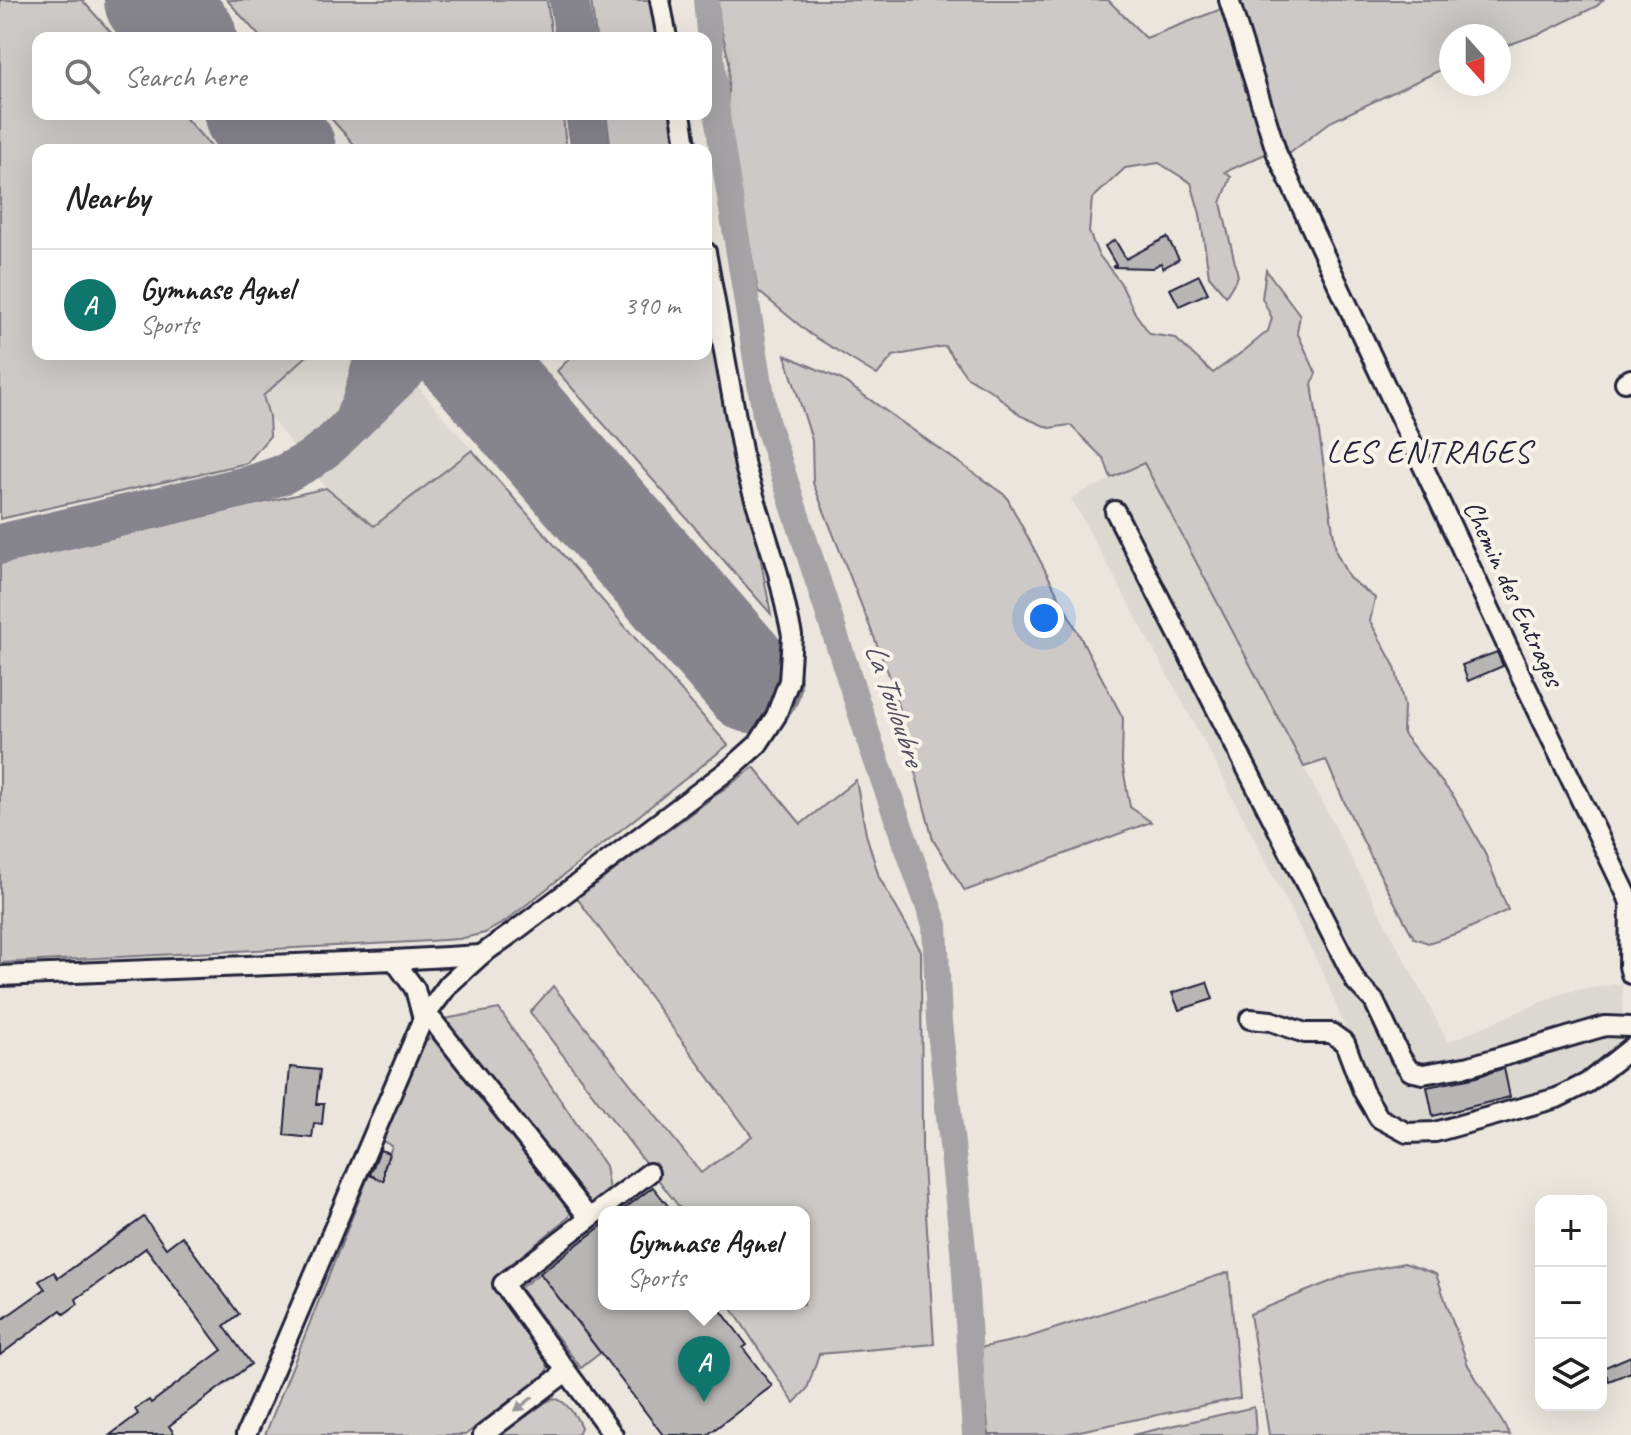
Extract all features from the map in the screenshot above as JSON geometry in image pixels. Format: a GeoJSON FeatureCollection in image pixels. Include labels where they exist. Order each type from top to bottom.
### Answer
{"type":"FeatureCollection","features":[{"type":"Feature","properties":{"kind":"street"},"geometry":{"type":"LineString","coordinates":[[660,0],[666,32]]}},
{"type":"Feature","properties":{"kind":"street","name":"Chemin des Entrages"},"geometry":{"type":"LineString","coordinates":[[1229,0],[1277,154],[1627,895],[1630,903],[1631,974]]}},
{"type":"Feature","properties":{"kind":"street"},"geometry":{"type":"LineString","coordinates":[[682,120],[686,144]]}},
{"type":"Feature","properties":{"kind":"street"},"geometry":{"type":"LineString","coordinates":[[246,1435],[423,1019],[449,984],[481,955],[731,768],[758,744],[776,716],[789,681],[792,635],[778,573],[745,467],[712,285]]}},
{"type":"Feature","properties":{"kind":"street"},"geometry":{"type":"LineString","coordinates":[[1115,511],[1356,982],[1374,1001],[1410,1071],[1423,1074],[1470,1066],[1605,1026],[1631,1027]]}},
{"type":"Feature","properties":{"kind":"street"},"geometry":{"type":"LineString","coordinates":[[0,976],[481,955]]}},
{"type":"Feature","properties":{"kind":"street"},"geometry":{"type":"LineString","coordinates":[[394,960],[415,989],[423,1019]]}},
{"type":"Feature","properties":{"kind":"street"},"geometry":{"type":"LineString","coordinates":[[423,1019],[433,1021],[589,1218]]}},
{"type":"Feature","properties":{"kind":"street"},"geometry":{"type":"LineString","coordinates":[[1250,1019],[1271,1021],[1305,1033],[1331,1033],[1345,1043],[1363,1091],[1379,1118],[1407,1133],[1435,1132],[1557,1098],[1587,1083],[1631,1048]]}},
{"type":"Feature","properties":{"kind":"street"},"geometry":{"type":"LineString","coordinates":[[605,1206],[649,1173]]}},
{"type":"Feature","properties":{"kind":"street"},"geometry":{"type":"LineString","coordinates":[[598,1211],[503,1284],[566,1372],[604,1432]]}},
{"type":"Feature","properties":{"kind":"street"},"geometry":{"type":"LineString","coordinates":[[483,1435],[566,1372]]}},
{"type":"Feature","properties":{"kind":"shaded area"},"geometry":{"type":"Polygon","coordinates":[[[0,0],[82,0],[111,32],[32,32],[32,120],[187,120],[209,144],[32,144],[32,360],[302,360],[263,396],[269,416],[270,436],[247,463],[0,519],[0,0]]]}},
{"type":"Feature","properties":{"kind":"shaded area"},"geometry":{"type":"Polygon","coordinates":[[[227,0],[547,0],[551,32],[256,32],[227,0]]]}},
{"type":"Feature","properties":{"kind":"shaded area"},"geometry":{"type":"Polygon","coordinates":[[[591,0],[655,0],[661,32],[595,32],[591,0]]]}},
{"type":"Feature","properties":{"kind":"shaded area"},"geometry":{"type":"Polygon","coordinates":[[[717,0],[1108,0],[1146,38],[1224,8],[1223,0],[1603,0],[1597,6],[1542,33],[1511,44],[1511,24],[1439,24],[1439,71],[1330,122],[1289,154],[1263,155],[1225,172],[1231,177],[1221,203],[1238,276],[1226,296],[1209,276],[1200,214],[1191,183],[1159,163],[1125,168],[1092,199],[1089,232],[1098,254],[1120,282],[1135,313],[1150,334],[1175,338],[1213,373],[1268,331],[1272,318],[1262,298],[1266,270],[1300,315],[1297,332],[1316,373],[1312,384],[1336,552],[1349,578],[1375,598],[1370,621],[1395,667],[1404,705],[1403,734],[1454,797],[1484,851],[1508,910],[1461,932],[1428,943],[1414,938],[1367,850],[1326,760],[1304,767],[1144,463],[1111,478],[1104,459],[1070,425],[1049,428],[1021,416],[993,392],[966,376],[945,346],[893,356],[877,375],[810,334],[758,291],[727,120],[729,61],[717,0]]]}},
{"type":"Feature","properties":{"kind":"shaded area"},"geometry":{"type":"Polygon","coordinates":[[[332,120],[564,120],[566,144],[354,144],[332,120]]]}},
{"type":"Feature","properties":{"kind":"shaded area"},"geometry":{"type":"Polygon","coordinates":[[[607,120],[678,120],[682,144],[610,144],[607,120]]]}},
{"type":"Feature","properties":{"kind":"shaded area"},"geometry":{"type":"Polygon","coordinates":[[[712,302],[771,614],[557,371],[568,360],[712,360],[712,302]]]}},
{"type":"Feature","properties":{"kind":"shaded area"},"geometry":{"type":"Polygon","coordinates":[[[785,355],[842,380],[1006,496],[1123,718],[1122,763],[1130,807],[1151,822],[965,891],[933,840],[891,680],[813,483],[812,440],[785,355]]]}},
{"type":"Feature","properties":{"kind":"shaded area"},"geometry":{"type":"Polygon","coordinates":[[[302,360],[395,360],[472,450],[373,526],[326,488],[269,416],[263,396],[302,360]]]}},
{"type":"Feature","properties":{"kind":"shaded area"},"geometry":{"type":"Polygon","coordinates":[[[472,450],[728,745],[506,921],[485,933],[459,939],[413,942],[0,963],[0,564],[326,488],[374,526],[472,450]]]}},
{"type":"Feature","properties":{"kind":"shaded area"},"geometry":{"type":"Polygon","coordinates":[[[1144,463],[1448,1042],[1565,992],[1623,983],[1621,1047],[1574,1082],[1429,1126],[1404,1125],[1370,1093],[1325,977],[1208,749],[1071,498],[1144,463]]]}},
{"type":"Feature","properties":{"kind":"shaded area"},"geometry":{"type":"Polygon","coordinates":[[[754,767],[801,824],[856,780],[866,834],[879,877],[921,951],[922,1148],[934,1344],[819,1354],[807,1389],[794,1403],[733,1310],[810,1310],[810,1206],[678,1206],[530,1012],[553,986],[701,1173],[752,1136],[577,898],[754,767]]]}},
{"type":"Feature","properties":{"kind":"shaded area"},"geometry":{"type":"Polygon","coordinates":[[[499,1009],[605,1166],[611,1202],[598,1206],[598,1211],[589,1218],[433,1021],[499,1009]]]}},
{"type":"Feature","properties":{"kind":"shaded area"},"geometry":{"type":"Polygon","coordinates":[[[432,1037],[440,1040],[571,1209],[569,1217],[498,1275],[495,1284],[498,1295],[545,1359],[548,1367],[546,1374],[465,1435],[265,1435],[369,1175],[383,1180],[392,1146],[379,1139],[420,1044],[432,1037]]]}},
{"type":"Feature","properties":{"kind":"shaded area"},"geometry":{"type":"Polygon","coordinates":[[[1404,1263],[1436,1274],[1468,1365],[1510,1435],[1269,1435],[1250,1314],[1349,1274],[1404,1263]]]}},
{"type":"Feature","properties":{"kind":"shaded area"},"geometry":{"type":"Polygon","coordinates":[[[1229,1272],[1240,1398],[1060,1435],[989,1435],[979,1348],[1026,1338],[1229,1272]]]}},
{"type":"Feature","properties":{"kind":"shaded area"},"geometry":{"type":"Polygon","coordinates":[[[540,1273],[600,1353],[581,1368],[520,1288],[540,1273]]]}},
{"type":"Feature","properties":{"kind":"shaded area"},"geometry":{"type":"Polygon","coordinates":[[[554,1398],[563,1402],[573,1413],[581,1427],[579,1432],[574,1435],[501,1435],[546,1402],[554,1398]]]}},
{"type":"Feature","properties":{"kind":"shaded area"},"geometry":{"type":"Polygon","coordinates":[[[1254,1407],[1256,1435],[1132,1435],[1254,1407]]]}},
{"type":"Feature","properties":{"kind":"building"},"geometry":{"type":"Polygon","coordinates":[[[1167,237],[1179,259],[1163,268],[1161,263],[1152,268],[1112,267],[1116,265],[1105,246],[1115,240],[1126,259],[1167,237]]]}},
{"type":"Feature","properties":{"kind":"building"},"geometry":{"type":"Polygon","coordinates":[[[1199,275],[1208,293],[1179,306],[1170,289],[1199,275]]]}},
{"type":"Feature","properties":{"kind":"building"},"geometry":{"type":"Polygon","coordinates":[[[1497,652],[1503,666],[1468,681],[1462,665],[1497,652]]]}},
{"type":"Feature","properties":{"kind":"building"},"geometry":{"type":"Polygon","coordinates":[[[1207,982],[1213,999],[1179,1010],[1172,993],[1207,982]]]}},
{"type":"Feature","properties":{"kind":"building"},"geometry":{"type":"Polygon","coordinates":[[[290,1067],[320,1070],[316,1104],[324,1104],[322,1124],[314,1123],[312,1138],[284,1135],[290,1067]]]}},
{"type":"Feature","properties":{"kind":"building"},"geometry":{"type":"Polygon","coordinates":[[[1504,1068],[1510,1097],[1433,1116],[1427,1087],[1504,1068]]]}},
{"type":"Feature","properties":{"kind":"building"},"geometry":{"type":"Polygon","coordinates":[[[380,1150],[389,1153],[384,1181],[370,1175],[380,1150]]]}},
{"type":"Feature","properties":{"kind":"building"},"geometry":{"type":"Polygon","coordinates":[[[653,1187],[668,1206],[628,1206],[653,1187]]]}},
{"type":"Feature","properties":{"kind":"building"},"geometry":{"type":"Polygon","coordinates":[[[144,1217],[166,1248],[182,1236],[239,1314],[224,1326],[251,1364],[169,1426],[175,1435],[110,1435],[138,1414],[135,1409],[149,1400],[151,1403],[222,1350],[146,1248],[76,1299],[78,1304],[64,1314],[61,1310],[0,1355],[0,1321],[45,1289],[39,1281],[54,1272],[58,1278],[144,1217]]]}},
{"type":"Feature","properties":{"kind":"building"},"geometry":{"type":"Polygon","coordinates":[[[598,1229],[598,1310],[721,1310],[747,1345],[743,1348],[772,1386],[707,1435],[663,1435],[540,1273],[598,1229]]]}},
{"type":"Feature","properties":{"kind":"building"},"geometry":{"type":"Polygon","coordinates":[[[1631,1356],[1631,1372],[1609,1381],[1607,1366],[1631,1356]]]}},
{"type":"Feature","properties":{"kind":"waterway","name":"La Touloubre"},"geometry":{"type":"LineString","coordinates":[[706,0],[709,32]]}},
{"type":"Feature","properties":{"kind":"waterway","name":"La Touloubre"},"geometry":{"type":"LineString","coordinates":[[712,62],[718,123],[766,421],[871,745],[935,925],[939,1022],[964,1258],[975,1435]]}},
{"type":"Feature","properties":{"kind":"taxiway"},"geometry":{"type":"LineString","coordinates":[[569,0],[574,32]]}},
{"type":"Feature","properties":{"kind":"taxiway"},"geometry":{"type":"LineString","coordinates":[[586,120],[590,144]]}},
{"type":"Feature","properties":{"kind":"taxiway"},"geometry":{"type":"LineString","coordinates":[[356,414],[373,360]]}},
{"type":"Feature","properties":{"kind":"taxiway"},"geometry":{"type":"LineString","coordinates":[[0,544],[255,484],[284,474],[331,444],[417,360]]}},
{"type":"Feature","properties":{"kind":"runway"},"geometry":{"type":"LineString","coordinates":[[154,0],[182,32]]}},
{"type":"Feature","properties":{"kind":"runway"},"geometry":{"type":"LineString","coordinates":[[259,120],[281,144]]}},
{"type":"Feature","properties":{"kind":"runway"},"geometry":{"type":"LineString","coordinates":[[470,360],[752,683]]}},
{"type":"Feature","properties":{"kind":"place","name":"Gymnase Agnel"},"geometry":{"type":"Point","coordinates":[704,1402]}},
{"type":"Feature","properties":{"kind":"district","name":"LES ENTRAGES"},"geometry":{"type":"Point","coordinates":[1429,451]}}]}
